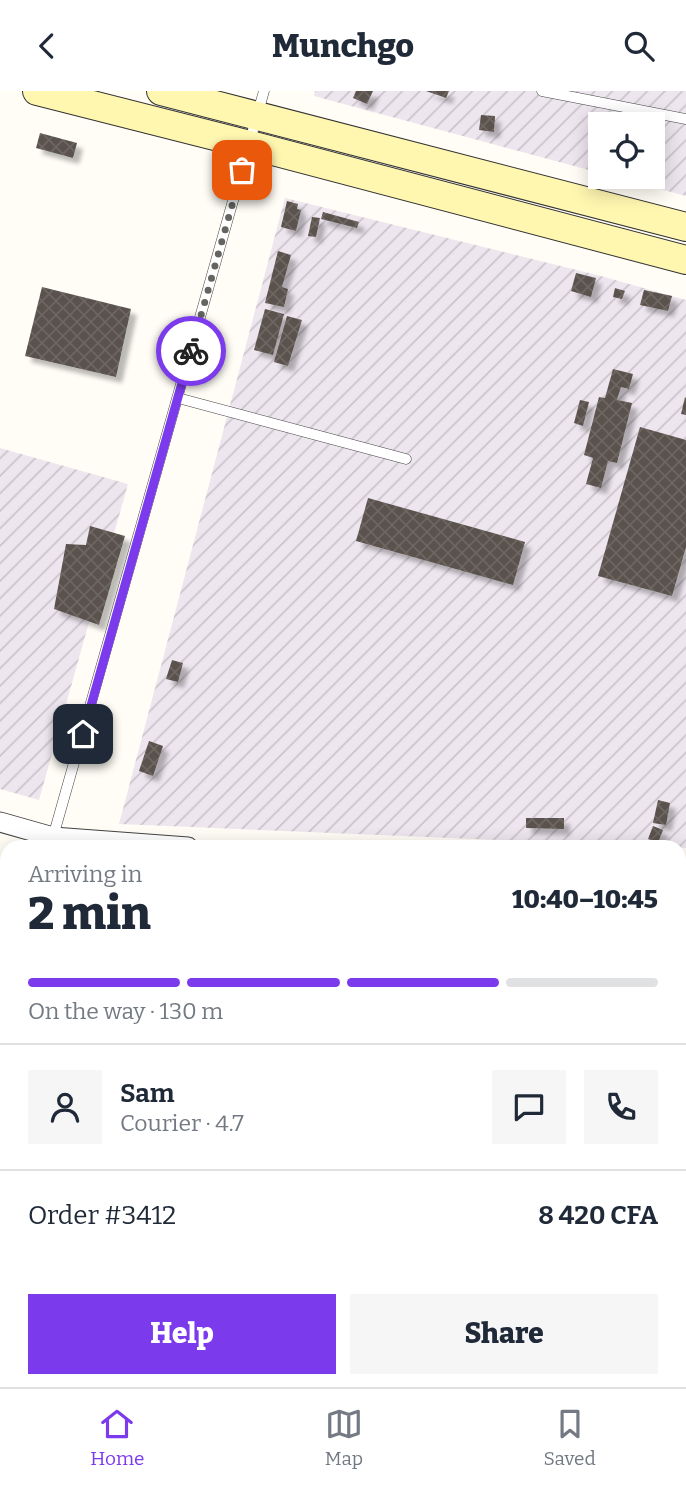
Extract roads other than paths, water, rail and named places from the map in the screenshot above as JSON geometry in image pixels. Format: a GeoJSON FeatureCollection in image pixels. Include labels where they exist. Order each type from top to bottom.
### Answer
{"type":"FeatureCollection","features":[{"type":"Feature","properties":{"kind":"street"},"geometry":{"type":"LineString","coordinates":[[37,91],[686,260]]}},
{"type":"Feature","properties":{"kind":"street"},"geometry":{"type":"LineString","coordinates":[[161,91],[261,103],[686,227]]}},
{"type":"Feature","properties":{"kind":"street"},"geometry":{"type":"LineString","coordinates":[[0,822],[47,840]]}},
{"type":"Feature","properties":{"kind":"lane"},"geometry":{"type":"LineString","coordinates":[[542,91],[686,119]]}},
{"type":"Feature","properties":{"kind":"lane"},"geometry":{"type":"LineString","coordinates":[[53,840],[261,103]]}},
{"type":"Feature","properties":{"kind":"lane"},"geometry":{"type":"LineString","coordinates":[[178,397],[406,459]]}}]}
